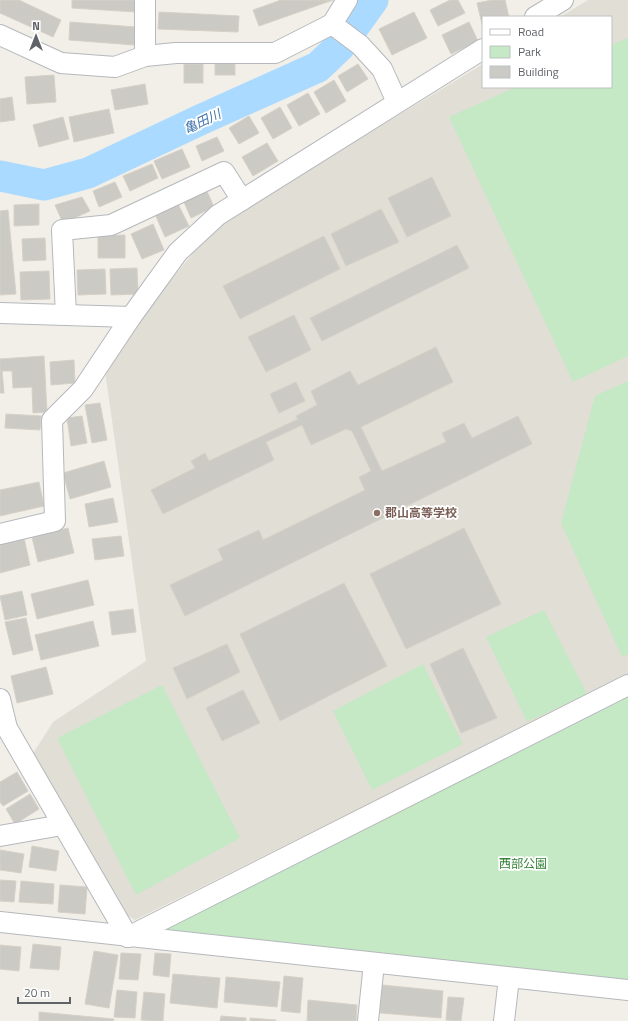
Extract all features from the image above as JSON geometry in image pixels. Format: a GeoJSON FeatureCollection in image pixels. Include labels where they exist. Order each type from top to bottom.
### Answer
{"type":"FeatureCollection","features":[{"type":"Feature","properties":{"kind":"street"},"geometry":{"type":"LineString","coordinates":[[145,0],[145,56]]}},
{"type":"Feature","properties":{"kind":"street"},"geometry":{"type":"LineString","coordinates":[[0,35],[61,63],[115,67],[145,56],[176,53],[275,53],[333,25],[347,0]]}},
{"type":"Feature","properties":{"kind":"street"},"geometry":{"type":"LineString","coordinates":[[537,16],[563,0]]}},
{"type":"Feature","properties":{"kind":"street"},"geometry":{"type":"LineString","coordinates":[[333,25],[360,45],[382,69],[397,102]]}},
{"type":"Feature","properties":{"kind":"street"},"geometry":{"type":"LineString","coordinates":[[0,534],[55,521],[52,420],[83,389],[131,317],[178,252],[218,215],[482,50]]}},
{"type":"Feature","properties":{"kind":"street"},"geometry":{"type":"LineString","coordinates":[[66,315],[62,230],[111,225],[224,172],[242,200]]}},
{"type":"Feature","properties":{"kind":"street"},"geometry":{"type":"LineString","coordinates":[[0,313],[131,317]]}},
{"type":"Feature","properties":{"kind":"street"},"geometry":{"type":"LineString","coordinates":[[128,937],[628,685]]}},
{"type":"Feature","properties":{"kind":"street"},"geometry":{"type":"LineString","coordinates":[[0,699],[7,728],[128,937]]}},
{"type":"Feature","properties":{"kind":"street"},"geometry":{"type":"LineString","coordinates":[[0,836],[62,825]]}},
{"type":"Feature","properties":{"kind":"street"},"geometry":{"type":"LineString","coordinates":[[0,922],[628,990]]}},
{"type":"Feature","properties":{"kind":"street"},"geometry":{"type":"LineString","coordinates":[[368,1021],[374,963]]}},
{"type":"Feature","properties":{"kind":"street"},"geometry":{"type":"LineString","coordinates":[[504,1021],[509,978]]}},
{"type":"Feature","properties":{"kind":"shaded area","name":"郡山高等学校"},"geometry":{"type":"Polygon","coordinates":[[[588,0],[628,0],[628,675],[135,920],[127,915],[32,755],[53,722],[146,661],[104,364],[213,228],[482,65],[482,88],[612,88],[612,16],[562,16],[588,0]]]}},
{"type":"Feature","properties":{"kind":"green space"},"geometry":{"type":"Polygon","coordinates":[[[628,38],[628,356],[573,382],[449,117],[514,88],[612,88],[612,45],[628,38]]]}},
{"type":"Feature","properties":{"kind":"green space"},"geometry":{"type":"Polygon","coordinates":[[[628,381],[628,654],[622,657],[561,523],[595,396],[628,381]]]}},
{"type":"Feature","properties":{"kind":"green space"},"geometry":{"type":"Polygon","coordinates":[[[544,610],[587,694],[527,722],[486,637],[544,610]]]}},
{"type":"Feature","properties":{"kind":"green space"},"geometry":{"type":"Polygon","coordinates":[[[423,664],[463,744],[372,790],[333,711],[423,664]]]}},
{"type":"Feature","properties":{"kind":"green space"},"geometry":{"type":"Polygon","coordinates":[[[162,685],[240,838],[136,895],[57,738],[162,685]]]}},
{"type":"Feature","properties":{"kind":"green space","name":"西部公園"},"geometry":{"type":"Polygon","coordinates":[[[628,694],[628,982],[159,930],[628,694]]]}},
{"type":"Feature","properties":{"kind":"building"},"geometry":{"type":"Polygon","coordinates":[[[0,0],[19,0],[61,20],[53,37],[0,13],[0,0]]]}},
{"type":"Feature","properties":{"kind":"building"},"geometry":{"type":"Polygon","coordinates":[[[72,0],[137,0],[136,12],[72,8],[72,0]]]}},
{"type":"Feature","properties":{"kind":"building"},"geometry":{"type":"Polygon","coordinates":[[[281,0],[333,0],[259,26],[253,10],[281,0]]]}},
{"type":"Feature","properties":{"kind":"building"},"geometry":{"type":"Polygon","coordinates":[[[450,0],[458,0],[465,13],[438,26],[430,10],[450,0]]]}},
{"type":"Feature","properties":{"kind":"building"},"geometry":{"type":"Polygon","coordinates":[[[492,0],[505,0],[509,16],[482,16],[482,24],[477,3],[492,0]]]}},
{"type":"Feature","properties":{"kind":"building"},"geometry":{"type":"Polygon","coordinates":[[[159,12],[239,16],[238,32],[158,29],[159,12]]]}},
{"type":"Feature","properties":{"kind":"building"},"geometry":{"type":"Polygon","coordinates":[[[414,12],[427,38],[392,55],[379,29],[414,12]]]}},
{"type":"Feature","properties":{"kind":"building"},"geometry":{"type":"Polygon","coordinates":[[[70,22],[136,27],[134,45],[69,40],[70,22]]]}},
{"type":"Feature","properties":{"kind":"building"},"geometry":{"type":"Polygon","coordinates":[[[469,22],[478,41],[451,54],[442,35],[469,22]]]}},
{"type":"Feature","properties":{"kind":"building"},"geometry":{"type":"Polygon","coordinates":[[[215,61],[235,61],[235,75],[215,75],[215,61]]]}},
{"type":"Feature","properties":{"kind":"building"},"geometry":{"type":"Polygon","coordinates":[[[184,64],[203,64],[203,83],[184,83],[184,64]]]}},
{"type":"Feature","properties":{"kind":"building"},"geometry":{"type":"Polygon","coordinates":[[[358,64],[368,79],[347,92],[338,76],[358,64]]]}},
{"type":"Feature","properties":{"kind":"building"},"geometry":{"type":"Polygon","coordinates":[[[54,75],[56,102],[27,104],[25,77],[54,75]]]}},
{"type":"Feature","properties":{"kind":"building"},"geometry":{"type":"Polygon","coordinates":[[[334,80],[346,101],[326,113],[314,92],[334,80]]]}},
{"type":"Feature","properties":{"kind":"building"},"geometry":{"type":"Polygon","coordinates":[[[145,84],[148,104],[115,110],[111,90],[145,84]]]}},
{"type":"Feature","properties":{"kind":"building"},"geometry":{"type":"Polygon","coordinates":[[[308,93],[320,114],[299,126],[287,105],[308,93]]]}},
{"type":"Feature","properties":{"kind":"building"},"geometry":{"type":"Polygon","coordinates":[[[12,97],[15,120],[0,122],[0,99],[12,97]]]}},
{"type":"Feature","properties":{"kind":"building"},"geometry":{"type":"Polygon","coordinates":[[[280,107],[292,128],[273,139],[261,118],[280,107]]]}},
{"type":"Feature","properties":{"kind":"building"},"geometry":{"type":"Polygon","coordinates":[[[109,109],[114,133],[74,142],[69,117],[109,109]]]}},
{"type":"Feature","properties":{"kind":"building"},"geometry":{"type":"Polygon","coordinates":[[[249,116],[259,133],[239,144],[229,128],[249,116]]]}},
{"type":"Feature","properties":{"kind":"building"},"geometry":{"type":"Polygon","coordinates":[[[63,117],[69,139],[39,147],[33,125],[63,117]]]}},
{"type":"Feature","properties":{"kind":"building"},"geometry":{"type":"Polygon","coordinates":[[[217,137],[224,151],[202,161],[196,146],[217,137]]]}},
{"type":"Feature","properties":{"kind":"building"},"geometry":{"type":"Polygon","coordinates":[[[267,143],[278,161],[253,176],[242,157],[267,143]]]}},
{"type":"Feature","properties":{"kind":"building"},"geometry":{"type":"Polygon","coordinates":[[[182,149],[190,167],[162,179],[154,161],[182,149]]]}},
{"type":"Feature","properties":{"kind":"building"},"geometry":{"type":"Polygon","coordinates":[[[152,164],[158,178],[130,191],[123,176],[152,164]]]}},
{"type":"Feature","properties":{"kind":"building"},"geometry":{"type":"Polygon","coordinates":[[[432,177],[451,216],[407,237],[388,198],[432,177]]]}},
{"type":"Feature","properties":{"kind":"building"},"geometry":{"type":"Polygon","coordinates":[[[115,182],[122,197],[99,207],[93,191],[115,182]]]}},
{"type":"Feature","properties":{"kind":"building"},"geometry":{"type":"Polygon","coordinates":[[[206,189],[214,207],[191,218],[183,200],[206,189]]]}},
{"type":"Feature","properties":{"kind":"building"},"geometry":{"type":"Polygon","coordinates":[[[82,197],[90,211],[63,223],[55,205],[82,197]]]}},
{"type":"Feature","properties":{"kind":"building"},"geometry":{"type":"Polygon","coordinates":[[[39,204],[39,225],[14,226],[14,205],[39,204]]]}},
{"type":"Feature","properties":{"kind":"building"},"geometry":{"type":"Polygon","coordinates":[[[178,204],[189,226],[165,237],[155,214],[178,204]]]}},
{"type":"Feature","properties":{"kind":"building"},"geometry":{"type":"Polygon","coordinates":[[[381,209],[399,242],[346,266],[331,234],[381,209]]]}},
{"type":"Feature","properties":{"kind":"building"},"geometry":{"type":"Polygon","coordinates":[[[8,210],[16,294],[0,295],[0,211],[8,210]]]}},
{"type":"Feature","properties":{"kind":"building"},"geometry":{"type":"Polygon","coordinates":[[[153,224],[164,250],[142,259],[131,234],[153,224]]]}},
{"type":"Feature","properties":{"kind":"building"},"geometry":{"type":"Polygon","coordinates":[[[125,235],[125,258],[98,258],[98,236],[125,235]]]}},
{"type":"Feature","properties":{"kind":"building"},"geometry":{"type":"Polygon","coordinates":[[[324,236],[340,269],[240,319],[223,286],[324,236]]]}},
{"type":"Feature","properties":{"kind":"building"},"geometry":{"type":"Polygon","coordinates":[[[45,238],[46,260],[23,261],[22,239],[45,238]]]}},
{"type":"Feature","properties":{"kind":"building"},"geometry":{"type":"Polygon","coordinates":[[[457,245],[469,268],[322,341],[310,318],[457,245]]]}},
{"type":"Feature","properties":{"kind":"building"},"geometry":{"type":"Polygon","coordinates":[[[137,268],[138,294],[111,295],[110,269],[137,268]]]}},
{"type":"Feature","properties":{"kind":"building"},"geometry":{"type":"Polygon","coordinates":[[[105,269],[106,294],[78,295],[77,270],[105,269]]]}},
{"type":"Feature","properties":{"kind":"building"},"geometry":{"type":"Polygon","coordinates":[[[49,271],[50,299],[21,300],[20,272],[49,271]]]}},
{"type":"Feature","properties":{"kind":"building"},"geometry":{"type":"Polygon","coordinates":[[[294,315],[311,350],[266,372],[248,337],[294,315]]]}},
{"type":"Feature","properties":{"kind":"building"},"geometry":{"type":"Polygon","coordinates":[[[436,347],[453,382],[361,427],[382,471],[446,442],[442,433],[464,423],[472,438],[518,416],[532,444],[185,616],[170,585],[223,560],[218,549],[259,530],[263,540],[365,490],[359,477],[371,471],[352,431],[346,429],[311,445],[302,425],[266,442],[274,460],[163,514],[151,490],[195,468],[191,461],[205,453],[209,461],[298,419],[296,416],[317,405],[311,391],[350,371],[358,385],[436,347]]]}},
{"type":"Feature","properties":{"kind":"building"},"geometry":{"type":"Polygon","coordinates":[[[44,356],[47,412],[33,413],[32,387],[13,388],[12,371],[2,371],[4,393],[0,393],[0,359],[44,356]]]}},
{"type":"Feature","properties":{"kind":"building"},"geometry":{"type":"Polygon","coordinates":[[[74,360],[75,383],[51,385],[50,362],[74,360]]]}},
{"type":"Feature","properties":{"kind":"building"},"geometry":{"type":"Polygon","coordinates":[[[296,382],[305,401],[279,413],[270,394],[296,382]]]}},
{"type":"Feature","properties":{"kind":"building"},"geometry":{"type":"Polygon","coordinates":[[[100,403],[107,440],[92,443],[85,405],[100,403]]]}},
{"type":"Feature","properties":{"kind":"building"},"geometry":{"type":"Polygon","coordinates":[[[6,414],[41,416],[40,430],[5,428],[6,414]]]}},
{"type":"Feature","properties":{"kind":"building"},"geometry":{"type":"Polygon","coordinates":[[[82,416],[87,443],[71,446],[67,418],[82,416]]]}},
{"type":"Feature","properties":{"kind":"building"},"geometry":{"type":"Polygon","coordinates":[[[104,461],[111,487],[70,499],[63,473],[104,461]]]}},
{"type":"Feature","properties":{"kind":"building"},"geometry":{"type":"Polygon","coordinates":[[[39,482],[44,506],[0,516],[0,490],[39,482]]]}},
{"type":"Feature","properties":{"kind":"building"},"geometry":{"type":"Polygon","coordinates":[[[113,498],[118,522],[89,527],[85,504],[113,498]]]}},
{"type":"Feature","properties":{"kind":"building"},"geometry":{"type":"Polygon","coordinates":[[[68,528],[74,553],[38,562],[32,537],[68,528]]]}},
{"type":"Feature","properties":{"kind":"building"},"geometry":{"type":"Polygon","coordinates":[[[464,528],[501,604],[406,649],[370,574],[464,528]]]}},
{"type":"Feature","properties":{"kind":"building"},"geometry":{"type":"Polygon","coordinates":[[[121,536],[124,556],[95,560],[92,539],[121,536]]]}},
{"type":"Feature","properties":{"kind":"building"},"geometry":{"type":"Polygon","coordinates":[[[24,538],[30,565],[0,573],[0,544],[24,538]]]}},
{"type":"Feature","properties":{"kind":"building"},"geometry":{"type":"Polygon","coordinates":[[[88,580],[94,605],[37,619],[31,594],[88,580]]]}},
{"type":"Feature","properties":{"kind":"building"},"geometry":{"type":"Polygon","coordinates":[[[344,583],[387,666],[280,721],[240,634],[344,583]]]}},
{"type":"Feature","properties":{"kind":"building"},"geometry":{"type":"Polygon","coordinates":[[[22,591],[27,615],[5,620],[0,596],[22,591]]]}},
{"type":"Feature","properties":{"kind":"building"},"geometry":{"type":"Polygon","coordinates":[[[133,609],[136,632],[112,635],[109,612],[133,609]]]}},
{"type":"Feature","properties":{"kind":"building"},"geometry":{"type":"Polygon","coordinates":[[[26,618],[33,650],[13,655],[5,622],[26,618]]]}},
{"type":"Feature","properties":{"kind":"building"},"geometry":{"type":"Polygon","coordinates":[[[93,621],[99,646],[41,660],[35,635],[93,621]]]}},
{"type":"Feature","properties":{"kind":"building"},"geometry":{"type":"Polygon","coordinates":[[[227,644],[240,672],[187,699],[173,668],[227,644]]]}},
{"type":"Feature","properties":{"kind":"building"},"geometry":{"type":"Polygon","coordinates":[[[463,648],[497,718],[461,733],[430,664],[463,648]]]}},
{"type":"Feature","properties":{"kind":"building"},"geometry":{"type":"Polygon","coordinates":[[[46,667],[53,694],[17,703],[11,676],[46,667]]]}},
{"type":"Feature","properties":{"kind":"building"},"geometry":{"type":"Polygon","coordinates":[[[243,690],[260,723],[222,741],[206,708],[243,690]]]}},
{"type":"Feature","properties":{"kind":"building"},"geometry":{"type":"Polygon","coordinates":[[[17,772],[28,791],[3,806],[0,802],[0,782],[17,772]]]}},
{"type":"Feature","properties":{"kind":"building"},"geometry":{"type":"Polygon","coordinates":[[[30,794],[39,809],[15,824],[6,809],[30,794]]]}},
{"type":"Feature","properties":{"kind":"building"},"geometry":{"type":"Polygon","coordinates":[[[32,846],[59,851],[56,871],[29,867],[32,846]]]}},
{"type":"Feature","properties":{"kind":"building"},"geometry":{"type":"Polygon","coordinates":[[[0,850],[24,854],[21,873],[0,870],[0,850]]]}},
{"type":"Feature","properties":{"kind":"building"},"geometry":{"type":"Polygon","coordinates":[[[0,880],[16,881],[14,902],[0,901],[0,880]]]}},
{"type":"Feature","properties":{"kind":"building"},"geometry":{"type":"Polygon","coordinates":[[[21,881],[54,884],[53,904],[19,902],[21,881]]]}},
{"type":"Feature","properties":{"kind":"building"},"geometry":{"type":"Polygon","coordinates":[[[60,885],[87,887],[85,914],[58,912],[60,885]]]}},
{"type":"Feature","properties":{"kind":"building"},"geometry":{"type":"Polygon","coordinates":[[[33,944],[61,947],[59,970],[30,968],[33,944]]]}},
{"type":"Feature","properties":{"kind":"building"},"geometry":{"type":"Polygon","coordinates":[[[0,945],[21,947],[19,971],[0,969],[0,945]]]}},
{"type":"Feature","properties":{"kind":"building"},"geometry":{"type":"Polygon","coordinates":[[[94,951],[118,955],[109,1008],[85,1004],[94,951]]]}},
{"type":"Feature","properties":{"kind":"building"},"geometry":{"type":"Polygon","coordinates":[[[121,953],[141,954],[138,980],[119,979],[121,953]]]}},
{"type":"Feature","properties":{"kind":"building"},"geometry":{"type":"Polygon","coordinates":[[[155,953],[171,954],[169,977],[153,975],[155,953]]]}},
{"type":"Feature","properties":{"kind":"building"},"geometry":{"type":"Polygon","coordinates":[[[173,974],[220,978],[217,1008],[170,1003],[173,974]]]}},
{"type":"Feature","properties":{"kind":"building"},"geometry":{"type":"Polygon","coordinates":[[[284,976],[303,978],[300,1013],[281,1011],[284,976]]]}},
{"type":"Feature","properties":{"kind":"building"},"geometry":{"type":"Polygon","coordinates":[[[226,977],[280,982],[277,1007],[224,1002],[226,977]]]}},
{"type":"Feature","properties":{"kind":"building"},"geometry":{"type":"Polygon","coordinates":[[[382,985],[443,991],[441,1018],[380,1013],[382,985]]]}},
{"type":"Feature","properties":{"kind":"building"},"geometry":{"type":"Polygon","coordinates":[[[117,990],[137,992],[135,1018],[114,1017],[117,990]]]}},
{"type":"Feature","properties":{"kind":"building"},"geometry":{"type":"Polygon","coordinates":[[[144,992],[165,994],[163,1021],[141,1020],[144,992]]]}},
{"type":"Feature","properties":{"kind":"building"},"geometry":{"type":"Polygon","coordinates":[[[448,997],[464,998],[461,1021],[446,1020],[448,997]]]}},
{"type":"Feature","properties":{"kind":"building"},"geometry":{"type":"Polygon","coordinates":[[[308,1000],[357,1005],[356,1021],[307,1021],[308,1000]]]}},
{"type":"Feature","properties":{"kind":"building"},"geometry":{"type":"Polygon","coordinates":[[[39,1012],[114,1019],[113,1021],[39,1021],[39,1012]]]}},
{"type":"Feature","properties":{"kind":"building"},"geometry":{"type":"Polygon","coordinates":[[[221,1016],[246,1018],[246,1021],[220,1021],[221,1016]]]}},
{"type":"Feature","properties":{"kind":"building"},"geometry":{"type":"Polygon","coordinates":[[[250,1018],[276,1020],[276,1021],[250,1021],[250,1018]]]}},
{"type":"Feature","properties":{"kind":"waterway","name":"亀田川"},"geometry":{"type":"LineString","coordinates":[[0,176],[44,185],[88,173],[200,120],[318,67],[340,46],[373,0]]}},
{"type":"Feature","properties":{"kind":"place","name":"郡山高等学校"},"geometry":{"type":"Point","coordinates":[377,513]}}]}
